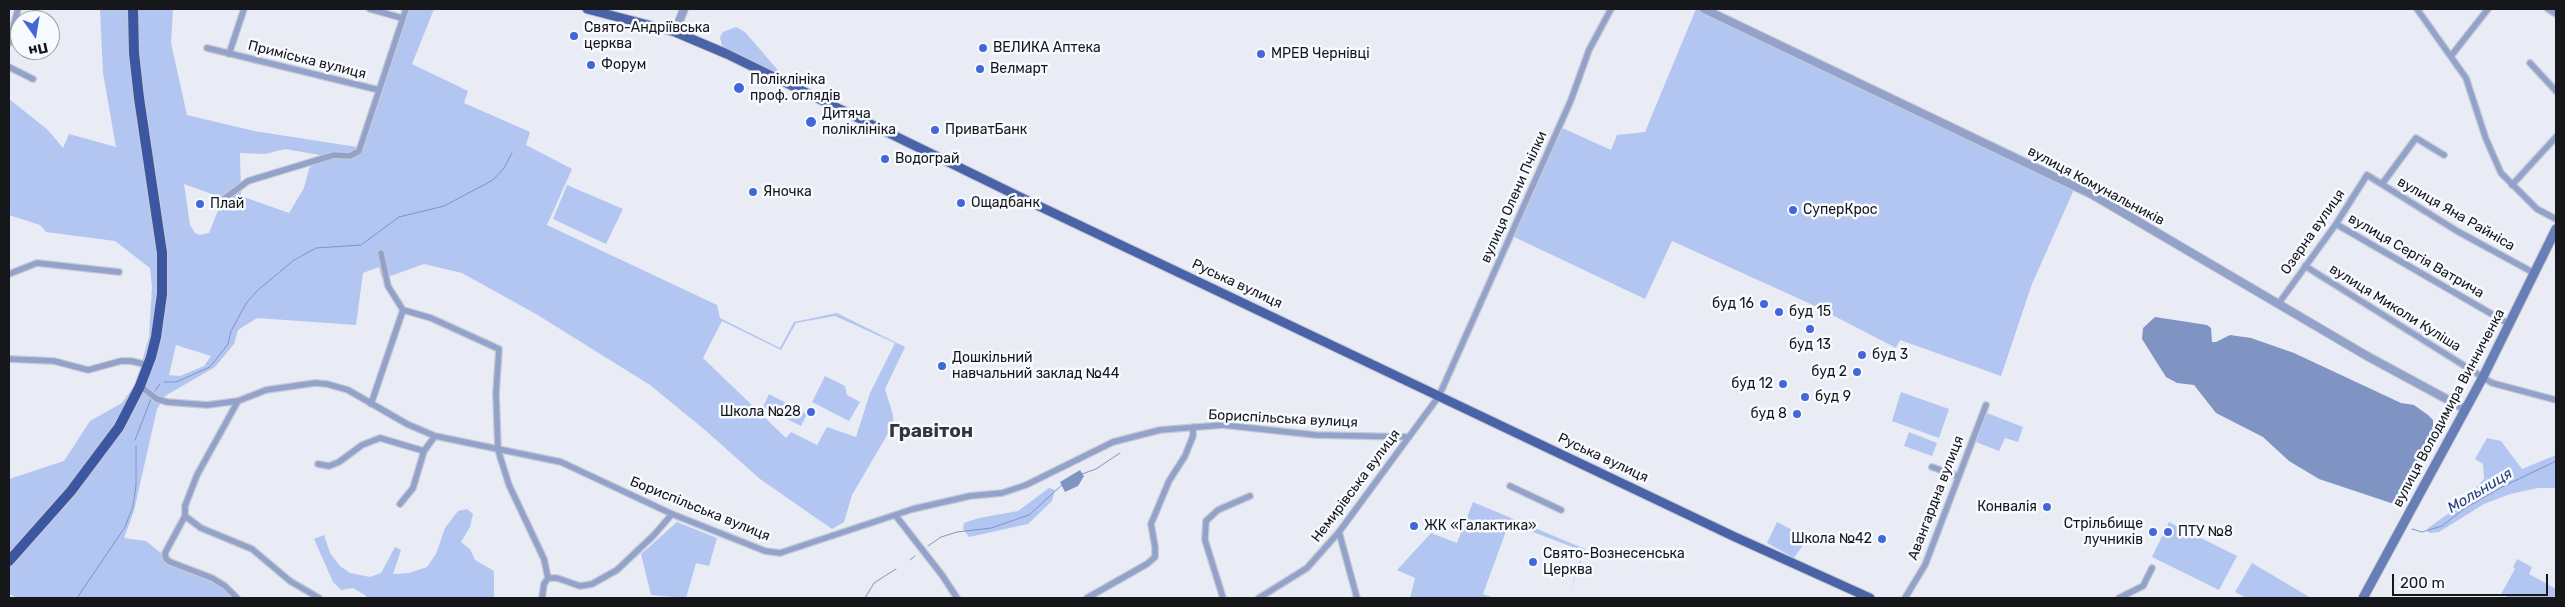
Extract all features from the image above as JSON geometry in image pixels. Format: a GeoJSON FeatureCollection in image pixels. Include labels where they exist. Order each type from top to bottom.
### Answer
{"type":"FeatureCollection","features":[{"type":"Feature","properties":{"kind":"highway"},"geometry":{"type":"LineString","coordinates":[[9,561],[71,491],[119,427],[140,386],[148,365],[159,317],[162,253],[139,98],[133,9]]}},
{"type":"Feature","properties":{"kind":"main road","name":"Руська вулиця"},"geometry":{"type":"LineString","coordinates":[[587,9],[674,32],[727,54],[1022,198],[1797,567],[1870,598]]}},
{"type":"Feature","properties":{"kind":"main road","name":"вулиця Володимира Винниченка"},"geometry":{"type":"LineString","coordinates":[[2363,598],[2483,377],[2556,229]]}},
{"type":"Feature","properties":{"kind":"street","name":"Приміська вулиця"},"geometry":{"type":"LineString","coordinates":[[229,54],[244,9]]}},
{"type":"Feature","properties":{"kind":"street"},"geometry":{"type":"LineString","coordinates":[[370,9],[402,18]]}},
{"type":"Feature","properties":{"kind":"street","name":"Приміська вулиця"},"geometry":{"type":"LineString","coordinates":[[225,198],[248,181],[334,155],[350,156],[359,152],[406,9]]}},
{"type":"Feature","properties":{"kind":"street"},"geometry":{"type":"LineString","coordinates":[[674,32],[684,9]]}},
{"type":"Feature","properties":{"kind":"street","name":"вулиця Олени Пчілки"},"geometry":{"type":"LineString","coordinates":[[1439,396],[1571,100],[1589,50],[1611,9]]}},
{"type":"Feature","properties":{"kind":"street","name":"вулиця Комунальників"},"geometry":{"type":"LineString","coordinates":[[1704,9],[2085,191],[2367,356],[2465,409]]}},
{"type":"Feature","properties":{"kind":"street"},"geometry":{"type":"LineString","coordinates":[[2417,9],[2472,89],[2495,164],[2512,185],[2537,209],[2556,219]]}},
{"type":"Feature","properties":{"kind":"street"},"geometry":{"type":"LineString","coordinates":[[2451,56],[2488,9]]}},
{"type":"Feature","properties":{"kind":"street"},"geometry":{"type":"LineString","coordinates":[[2548,9],[2556,14]]}},
{"type":"Feature","properties":{"kind":"street","name":"Приміська вулиця"},"geometry":{"type":"LineString","coordinates":[[207,48],[379,90]]}},
{"type":"Feature","properties":{"kind":"street"},"geometry":{"type":"LineString","coordinates":[[2530,64],[2556,91]]}},
{"type":"Feature","properties":{"kind":"street"},"geometry":{"type":"LineString","coordinates":[[9,67],[33,79]]}},
{"type":"Feature","properties":{"kind":"street"},"geometry":{"type":"LineString","coordinates":[[2512,185],[2556,137]]}},
{"type":"Feature","properties":{"kind":"street"},"geometry":{"type":"LineString","coordinates":[[2382,184],[2416,138],[2444,155]]}},
{"type":"Feature","properties":{"kind":"street","name":"Озерна вулиця"},"geometry":{"type":"LineString","coordinates":[[2279,303],[2336,224],[2367,175]]}},
{"type":"Feature","properties":{"kind":"street","name":"вулиця Яна Райніса"},"geometry":{"type":"LineString","coordinates":[[2367,175],[2457,231],[2534,273]]}},
{"type":"Feature","properties":{"kind":"street","name":"вулиця Сергія Ватрича"},"geometry":{"type":"LineString","coordinates":[[2336,224],[2509,324]]}},
{"type":"Feature","properties":{"kind":"street"},"geometry":{"type":"LineString","coordinates":[[381,254],[388,286],[402,310],[431,318],[499,349],[496,392],[498,450],[509,485],[541,552],[548,578],[544,584],[542,598]]}},
{"type":"Feature","properties":{"kind":"street"},"geometry":{"type":"LineString","coordinates":[[9,274],[37,263],[63,268],[119,272]]}},
{"type":"Feature","properties":{"kind":"street","name":"вулиця Миколи Куліша"},"geometry":{"type":"LineString","coordinates":[[2305,266],[2483,377],[2504,387],[2556,399]]}},
{"type":"Feature","properties":{"kind":"street"},"geometry":{"type":"LineString","coordinates":[[371,404],[391,349],[402,310]]}},
{"type":"Feature","properties":{"kind":"street"},"geometry":{"type":"LineString","coordinates":[[9,358],[54,361],[88,370],[121,361],[148,365]]}},
{"type":"Feature","properties":{"kind":"street","name":"Бориспільська вулиця"},"geometry":{"type":"LineString","coordinates":[[140,386],[157,399],[167,402],[207,405],[238,401],[266,390],[315,383],[348,390],[407,424],[435,436],[561,462],[672,514],[765,551],[780,553],[913,509],[970,496],[1002,492],[1026,485],[1113,442],[1160,430],[1223,425],[1316,435],[1409,437]]}},
{"type":"Feature","properties":{"kind":"street","name":"Немирівська вулиця"},"geometry":{"type":"LineString","coordinates":[[1258,598],[1306,568],[1339,532],[1439,396]]}},
{"type":"Feature","properties":{"kind":"street"},"geometry":{"type":"LineString","coordinates":[[237,598],[226,586],[212,578],[166,559],[165,553],[185,516],[185,506],[197,475],[238,401]]}},
{"type":"Feature","properties":{"kind":"street","name":"Авангардна вулиця"},"geometry":{"type":"LineString","coordinates":[[1905,598],[1924,565],[1986,404]]}},
{"type":"Feature","properties":{"kind":"street"},"geometry":{"type":"LineString","coordinates":[[1087,598],[1147,564],[1154,557],[1155,547],[1151,524],[1169,481],[1185,456],[1193,436],[1193,427]]}},
{"type":"Feature","properties":{"kind":"street"},"geometry":{"type":"LineString","coordinates":[[400,504],[413,488],[424,451],[435,436]]}},
{"type":"Feature","properties":{"kind":"street"},"geometry":{"type":"LineString","coordinates":[[318,464],[329,466],[339,462],[370,440],[380,438],[424,451]]}},
{"type":"Feature","properties":{"kind":"street"},"geometry":{"type":"LineString","coordinates":[[1932,467],[1957,476]]}},
{"type":"Feature","properties":{"kind":"street"},"geometry":{"type":"LineString","coordinates":[[1510,486],[1560,510]]}},
{"type":"Feature","properties":{"kind":"street"},"geometry":{"type":"LineString","coordinates":[[1223,598],[1205,540],[1206,521],[1218,510],[1250,496]]}},
{"type":"Feature","properties":{"kind":"street"},"geometry":{"type":"LineString","coordinates":[[548,578],[557,578],[580,586],[592,584],[617,570],[654,535],[672,514]]}},
{"type":"Feature","properties":{"kind":"street"},"geometry":{"type":"LineString","coordinates":[[185,516],[201,528],[252,549],[290,581],[319,598]]}},
{"type":"Feature","properties":{"kind":"street"},"geometry":{"type":"LineString","coordinates":[[896,516],[942,575],[957,598]]}},
{"type":"Feature","properties":{"kind":"street"},"geometry":{"type":"LineString","coordinates":[[1339,532],[1357,598]]}},
{"type":"Feature","properties":{"kind":"street"},"geometry":{"type":"LineString","coordinates":[[2119,598],[2143,586],[2152,568]]}},
{"type":"Feature","properties":{"kind":"shaded area"},"geometry":{"type":"Polygon","coordinates":[[[100,9],[173,9],[171,43],[187,115],[254,131],[357,147],[405,9],[434,9],[412,64],[468,91],[464,103],[530,132],[526,145],[572,169],[547,225],[717,305],[720,318],[780,348],[794,322],[837,313],[905,347],[885,389],[893,415],[893,425],[852,495],[844,522],[832,529],[760,479],[705,430],[650,385],[536,314],[462,273],[424,264],[382,279],[379,267],[363,273],[356,325],[257,318],[238,330],[234,344],[215,367],[165,396],[157,409],[134,511],[124,538],[146,541],[162,554],[164,562],[209,579],[235,598],[17,598],[9,594],[9,479],[64,461],[90,421],[122,403],[136,383],[149,337],[152,287],[150,268],[115,241],[46,232],[40,225],[9,215],[9,99],[48,130],[63,148],[69,134],[116,147],[103,73],[100,9]],[[285,149],[265,154],[240,153],[241,196],[289,213],[304,188],[309,169],[320,155],[285,149]],[[184,184],[190,225],[195,233],[200,235],[209,233],[223,198],[184,184]],[[835,316],[796,323],[781,350],[722,321],[703,358],[786,438],[791,432],[817,445],[827,427],[856,437],[870,393],[895,343],[835,316]],[[176,345],[169,375],[180,376],[204,366],[211,356],[176,345]]]}},
{"type":"Feature","properties":{"kind":"shaded area","name":"СуперКрос"},"geometry":{"type":"Polygon","coordinates":[[[1696,9],[1707,9],[2076,185],[2032,284],[2001,376],[1900,340],[1896,348],[1815,306],[1672,241],[1645,299],[1510,235],[1558,126],[1611,150],[1617,135],[1645,132],[1696,9]]]}},
{"type":"Feature","properties":{"kind":"shaded area"},"geometry":{"type":"Polygon","coordinates":[[[736,27],[745,32],[783,76],[727,51],[722,46],[720,37],[723,32],[736,27]]]}},
{"type":"Feature","properties":{"kind":"shaded area"},"geometry":{"type":"Polygon","coordinates":[[[567,185],[623,209],[606,244],[553,219],[567,185]]]}},
{"type":"Feature","properties":{"kind":"shaded area"},"geometry":{"type":"Polygon","coordinates":[[[2155,317],[2207,325],[2211,328],[2212,342],[2230,335],[2251,338],[2294,353],[2401,403],[2414,405],[2428,415],[2433,420],[2433,435],[2398,502],[2391,503],[2319,479],[2289,461],[2263,437],[2216,413],[2194,385],[2177,383],[2166,377],[2142,339],[2143,328],[2155,317]]]}},
{"type":"Feature","properties":{"kind":"shaded area"},"geometry":{"type":"Polygon","coordinates":[[[825,376],[845,386],[847,395],[860,402],[849,421],[812,402],[825,376]]]}},
{"type":"Feature","properties":{"kind":"shaded area"},"geometry":{"type":"Polygon","coordinates":[[[1901,392],[1949,409],[1939,438],[1892,421],[1901,392]]]}},
{"type":"Feature","properties":{"kind":"shaded area"},"geometry":{"type":"Polygon","coordinates":[[[769,394],[807,414],[801,426],[763,407],[769,394]]]}},
{"type":"Feature","properties":{"kind":"shaded area"},"geometry":{"type":"Polygon","coordinates":[[[1987,413],[2023,427],[2018,442],[2005,438],[1999,451],[1976,442],[1987,413]]]}},
{"type":"Feature","properties":{"kind":"shaded area"},"geometry":{"type":"Polygon","coordinates":[[[1909,432],[1937,443],[1932,456],[1904,446],[1909,432]]]}},
{"type":"Feature","properties":{"kind":"shaded area"},"geometry":{"type":"Polygon","coordinates":[[[2487,438],[2501,441],[2522,469],[2556,455],[2556,488],[2538,488],[2510,494],[2484,504],[2439,532],[2429,533],[2427,529],[2460,505],[2484,479],[2483,464],[2475,459],[2487,438]]]}},
{"type":"Feature","properties":{"kind":"shaded area"},"geometry":{"type":"Polygon","coordinates":[[[1080,470],[1084,476],[1078,486],[1065,492],[1060,482],[1080,470]]]}},
{"type":"Feature","properties":{"kind":"shaded area"},"geometry":{"type":"Polygon","coordinates":[[[1049,488],[1055,490],[1052,501],[1028,524],[969,537],[963,529],[964,523],[979,518],[1018,511],[1049,488]]]}},
{"type":"Feature","properties":{"kind":"shaded area"},"geometry":{"type":"Polygon","coordinates":[[[1473,502],[1585,549],[1568,598],[1583,551],[1509,523],[1483,594],[1494,598],[1410,598],[1415,578],[1397,570],[1431,533],[1457,543],[1473,502]]]}},
{"type":"Feature","properties":{"kind":"shaded area"},"geometry":{"type":"Polygon","coordinates":[[[467,509],[473,514],[470,527],[461,542],[470,549],[475,560],[494,571],[494,598],[367,598],[353,588],[341,590],[333,582],[314,539],[324,535],[330,553],[340,566],[350,573],[370,577],[381,573],[395,547],[401,550],[393,574],[409,573],[427,567],[436,554],[445,528],[458,511],[467,509]]]}},
{"type":"Feature","properties":{"kind":"shaded area"},"geometry":{"type":"Polygon","coordinates":[[[677,522],[717,538],[709,566],[696,563],[686,598],[651,595],[641,554],[677,522]]]}},
{"type":"Feature","properties":{"kind":"shaded area"},"geometry":{"type":"Polygon","coordinates":[[[1777,522],[1808,538],[1794,558],[1767,543],[1777,522]]]}},
{"type":"Feature","properties":{"kind":"shaded area"},"geometry":{"type":"Polygon","coordinates":[[[2169,522],[2237,556],[2219,590],[2152,557],[2169,522]]]}},
{"type":"Feature","properties":{"kind":"shaded area"},"geometry":{"type":"Polygon","coordinates":[[[2517,559],[2532,567],[2529,574],[2556,589],[2556,598],[2510,598],[2501,594],[2515,569],[2513,567],[2517,559]]]}},
{"type":"Feature","properties":{"kind":"shaded area"},"geometry":{"type":"Polygon","coordinates":[[[2252,563],[2311,598],[2246,598],[2235,592],[2252,563]]]}},
{"type":"Feature","properties":{"kind":"waterway"},"geometry":{"type":"LineString","coordinates":[[164,382],[176,382],[210,367],[228,344],[231,331],[247,302],[258,290],[294,260],[316,248],[361,245],[399,217],[444,206],[493,180],[504,168],[512,153]]}},
{"type":"Feature","properties":{"kind":"waterway"},"geometry":{"type":"LineString","coordinates":[[155,391],[160,384]]}},
{"type":"Feature","properties":{"kind":"waterway"},"geometry":{"type":"LineString","coordinates":[[135,440],[151,399]]}},
{"type":"Feature","properties":{"kind":"waterway"},"geometry":{"type":"LineString","coordinates":[[77,598],[125,527],[133,506],[136,485],[136,446]]}},
{"type":"Feature","properties":{"kind":"waterway"},"geometry":{"type":"LineString","coordinates":[[1082,474],[1096,469],[1120,453]]}},
{"type":"Feature","properties":{"kind":"waterway","name":"Мольниця"},"geometry":{"type":"LineString","coordinates":[[2412,529],[2422,532],[2442,526],[2464,509],[2500,488],[2556,461]]}},
{"type":"Feature","properties":{"kind":"waterway"},"geometry":{"type":"LineString","coordinates":[[928,546],[941,537],[957,532],[991,528],[1029,515],[1063,484]]}},
{"type":"Feature","properties":{"kind":"waterway"},"geometry":{"type":"LineString","coordinates":[[910,560],[915,556]]}},
{"type":"Feature","properties":{"kind":"waterway"},"geometry":{"type":"LineString","coordinates":[[865,598],[874,583],[896,569]]}},
{"type":"Feature","properties":{"kind":"place","name":"Свято-Андріївська церква"},"geometry":{"type":"Point","coordinates":[574,36]}},
{"type":"Feature","properties":{"kind":"place","name":"ВЕЛИКА Аптека"},"geometry":{"type":"Point","coordinates":[983,48]}},
{"type":"Feature","properties":{"kind":"place","name":"МРЕВ Чернівці"},"geometry":{"type":"Point","coordinates":[1261,54]}},
{"type":"Feature","properties":{"kind":"place","name":"Форум"},"geometry":{"type":"Point","coordinates":[591,65]}},
{"type":"Feature","properties":{"kind":"place","name":"Велмарт"},"geometry":{"type":"Point","coordinates":[980,69]}},
{"type":"Feature","properties":{"kind":"place","name":"Поліклініка проф. оглядів"},"geometry":{"type":"Point","coordinates":[739,88]}},
{"type":"Feature","properties":{"kind":"place","name":"Дитяча поліклініка"},"geometry":{"type":"Point","coordinates":[811,122]}},
{"type":"Feature","properties":{"kind":"place","name":"ПриватБанк"},"geometry":{"type":"Point","coordinates":[935,130]}},
{"type":"Feature","properties":{"kind":"place","name":"Водограй"},"geometry":{"type":"Point","coordinates":[885,159]}},
{"type":"Feature","properties":{"kind":"place","name":"Яночка"},"geometry":{"type":"Point","coordinates":[753,192]}},
{"type":"Feature","properties":{"kind":"place","name":"Ощадбанк"},"geometry":{"type":"Point","coordinates":[961,203]}},
{"type":"Feature","properties":{"kind":"place","name":"Плай"},"geometry":{"type":"Point","coordinates":[200,204]}},
{"type":"Feature","properties":{"kind":"place","name":"СуперКрос"},"geometry":{"type":"Point","coordinates":[1793,210]}},
{"type":"Feature","properties":{"kind":"place","name":"буд 16"},"geometry":{"type":"Point","coordinates":[1764,304]}},
{"type":"Feature","properties":{"kind":"place","name":"буд 15"},"geometry":{"type":"Point","coordinates":[1779,312]}},
{"type":"Feature","properties":{"kind":"place","name":"буд 13"},"geometry":{"type":"Point","coordinates":[1810,329]}},
{"type":"Feature","properties":{"kind":"place","name":"буд 3"},"geometry":{"type":"Point","coordinates":[1862,355]}},
{"type":"Feature","properties":{"kind":"place","name":"Дошкільний навчальний заклад №44"},"geometry":{"type":"Point","coordinates":[942,366]}},
{"type":"Feature","properties":{"kind":"place","name":"буд 2"},"geometry":{"type":"Point","coordinates":[1857,372]}},
{"type":"Feature","properties":{"kind":"place","name":"буд 12"},"geometry":{"type":"Point","coordinates":[1783,384]}},
{"type":"Feature","properties":{"kind":"place","name":"буд 9"},"geometry":{"type":"Point","coordinates":[1805,397]}},
{"type":"Feature","properties":{"kind":"place","name":"Школа №28"},"geometry":{"type":"Point","coordinates":[811,412]}},
{"type":"Feature","properties":{"kind":"place","name":"буд 8"},"geometry":{"type":"Point","coordinates":[1797,414]}},
{"type":"Feature","properties":{"kind":"place","name":"Конвалія"},"geometry":{"type":"Point","coordinates":[2047,507]}},
{"type":"Feature","properties":{"kind":"place","name":"ЖК «Галактика»"},"geometry":{"type":"Point","coordinates":[1414,526]}},
{"type":"Feature","properties":{"kind":"place","name":"Стрільбище лучників"},"geometry":{"type":"Point","coordinates":[2153,532]}},
{"type":"Feature","properties":{"kind":"place","name":"ПТУ №8"},"geometry":{"type":"Point","coordinates":[2168,532]}},
{"type":"Feature","properties":{"kind":"place","name":"Школа №42"},"geometry":{"type":"Point","coordinates":[1882,539]}},
{"type":"Feature","properties":{"kind":"place","name":"Свято-Вознесенська Церква"},"geometry":{"type":"Point","coordinates":[1533,562]}},
{"type":"Feature","properties":{"kind":"district","name":"Гравітон"},"geometry":{"type":"Point","coordinates":[931,432]}}]}
